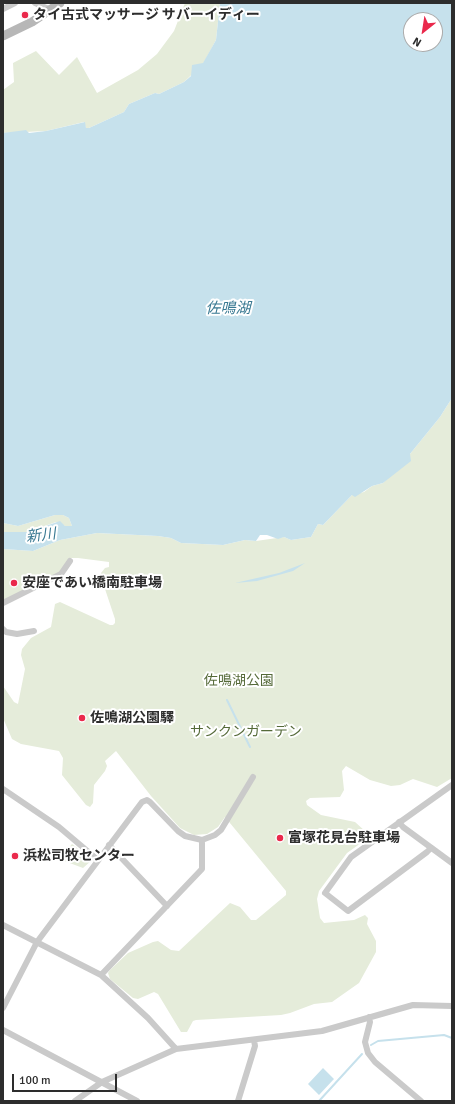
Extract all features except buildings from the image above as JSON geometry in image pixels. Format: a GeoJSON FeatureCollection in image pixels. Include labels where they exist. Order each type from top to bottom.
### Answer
{"type":"FeatureCollection","features":[{"type":"Feature","properties":{"kind":"street"},"geometry":{"type":"LineString","coordinates":[[3,9],[15,3]]}},
{"type":"Feature","properties":{"kind":"street"},"geometry":{"type":"LineString","coordinates":[[35,3],[51,10]]}},
{"type":"Feature","properties":{"kind":"street"},"geometry":{"type":"LineString","coordinates":[[3,36],[32,22],[60,3]]}},
{"type":"Feature","properties":{"kind":"street"},"geometry":{"type":"LineString","coordinates":[[3,603],[62,574],[70,561]]}},
{"type":"Feature","properties":{"kind":"street"},"geometry":{"type":"LineString","coordinates":[[3,629],[5,632],[17,634],[34,631]]}},
{"type":"Feature","properties":{"kind":"street"},"geometry":{"type":"LineString","coordinates":[[3,1008],[37,942],[144,800],[150,802],[178,831],[185,836],[202,840],[215,835],[221,830],[253,777]]}},
{"type":"Feature","properties":{"kind":"street"},"geometry":{"type":"LineString","coordinates":[[431,848],[428,852],[348,911],[325,894],[351,857],[451,787]]}},
{"type":"Feature","properties":{"kind":"street"},"geometry":{"type":"LineString","coordinates":[[3,789],[58,827],[98,860]]}},
{"type":"Feature","properties":{"kind":"street"},"geometry":{"type":"LineString","coordinates":[[399,822],[403,827],[452,863]]}},
{"type":"Feature","properties":{"kind":"street"},"geometry":{"type":"LineString","coordinates":[[101,975],[202,869],[202,840]]}},
{"type":"Feature","properties":{"kind":"street"},"geometry":{"type":"LineString","coordinates":[[109,845],[167,906]]}},
{"type":"Feature","properties":{"kind":"street"},"geometry":{"type":"LineString","coordinates":[[3,925],[101,975],[145,1014],[176,1049]]}},
{"type":"Feature","properties":{"kind":"street"},"geometry":{"type":"LineString","coordinates":[[75,1101],[102,1082],[176,1049],[322,1031],[413,1004],[452,1006]]}},
{"type":"Feature","properties":{"kind":"street"},"geometry":{"type":"LineString","coordinates":[[369,1017],[370,1022],[365,1042],[368,1053],[375,1062],[421,1101]]}},
{"type":"Feature","properties":{"kind":"street"},"geometry":{"type":"LineString","coordinates":[[3,1030],[137,1101]]}},
{"type":"Feature","properties":{"kind":"street"},"geometry":{"type":"LineString","coordinates":[[238,1101],[254,1046],[254,1040]]}},
{"type":"Feature","properties":{"kind":"green space"},"geometry":{"type":"Polygon","coordinates":[[[185,3],[220,3],[216,40],[203,64],[184,82],[159,94],[155,93],[129,104],[124,112],[89,128],[86,128],[84,122],[46,131],[3,133],[3,90],[14,82],[13,63],[36,51],[59,75],[77,57],[97,93],[138,70],[157,54],[174,31],[185,3]]]}},
{"type":"Feature","properties":{"kind":"green space","name":"佐鳴湖公園"},"geometry":{"type":"Polygon","coordinates":[[[452,398],[452,778],[437,787],[413,779],[400,785],[391,786],[370,780],[346,766],[342,771],[344,790],[340,797],[310,798],[306,801],[307,805],[321,815],[355,822],[365,831],[361,843],[347,853],[319,891],[317,899],[320,918],[324,923],[354,920],[365,915],[368,918],[367,924],[376,941],[376,952],[359,983],[332,1002],[314,1004],[281,1015],[196,1020],[193,1021],[187,1032],[181,1032],[158,994],[154,992],[138,999],[133,998],[110,979],[108,973],[110,970],[128,953],[153,942],[158,941],[171,950],[179,951],[230,903],[240,907],[251,920],[256,920],[286,895],[286,891],[225,817],[218,827],[207,834],[194,835],[180,828],[151,796],[116,751],[105,761],[107,766],[94,785],[93,803],[90,807],[86,805],[62,775],[63,758],[59,751],[21,744],[12,739],[3,718],[3,686],[14,702],[18,704],[25,669],[21,655],[22,649],[31,638],[51,627],[55,604],[60,602],[110,625],[115,623],[115,619],[101,577],[101,573],[105,568],[109,567],[109,562],[69,558],[60,573],[3,601],[3,549],[33,551],[60,540],[97,533],[158,536],[171,538],[181,543],[223,545],[245,540],[256,541],[284,537],[291,540],[311,537],[318,524],[323,525],[352,495],[364,492],[372,486],[383,483],[410,454],[440,417],[452,398]]]}},
{"type":"Feature","properties":{"kind":"green space"},"geometry":{"type":"Polygon","coordinates":[[[55,515],[63,515],[69,518],[72,526],[65,526],[56,522],[28,532],[3,532],[3,523],[18,526],[55,515]]]}},
{"type":"Feature","properties":{"kind":"green space"},"geometry":{"type":"Polygon","coordinates":[[[72,844],[91,859],[91,861],[83,868],[59,859],[72,844]]]}},
{"type":"Feature","properties":{"kind":"water","name":"佐鳴湖"},"geometry":{"type":"Polygon","coordinates":[[[220,3],[452,3],[452,398],[440,417],[410,454],[411,461],[383,483],[372,486],[355,497],[352,495],[323,525],[318,524],[311,537],[291,540],[284,537],[278,539],[267,535],[260,535],[256,541],[245,540],[223,545],[181,543],[171,538],[158,536],[97,533],[60,540],[33,551],[3,549],[3,532],[28,532],[60,521],[65,526],[72,526],[69,518],[63,515],[55,515],[18,526],[3,523],[3,133],[26,130],[29,133],[46,131],[85,122],[86,128],[89,128],[124,112],[129,104],[155,93],[159,94],[184,82],[191,76],[192,65],[203,63],[216,40],[220,3]]]}},
{"type":"Feature","properties":{"kind":"water"},"geometry":{"type":"Polygon","coordinates":[[[305,563],[293,571],[257,581],[235,583],[279,573],[305,563]]]}},
{"type":"Feature","properties":{"kind":"water"},"geometry":{"type":"Polygon","coordinates":[[[323,1068],[334,1079],[319,1095],[308,1084],[323,1068]]]}},
{"type":"Feature","properties":{"kind":"waterway"},"geometry":{"type":"LineString","coordinates":[[227,700],[250,747]]}},
{"type":"Feature","properties":{"kind":"waterway"},"geometry":{"type":"LineString","coordinates":[[371,1045],[378,1041],[444,1035],[452,1038]]}},
{"type":"Feature","properties":{"kind":"waterway"},"geometry":{"type":"LineString","coordinates":[[319,1101],[362,1054]]}},
{"type":"Feature","properties":{"kind":"place","name":"タイ古式マッサージ サバーイディー"},"geometry":{"type":"Point","coordinates":[25,15]}},
{"type":"Feature","properties":{"kind":"place","name":"安座であい橋南駐車場"},"geometry":{"type":"Point","coordinates":[14,583]}},
{"type":"Feature","properties":{"kind":"place","name":"佐鳴湖公園驛"},"geometry":{"type":"Point","coordinates":[82,718]}},
{"type":"Feature","properties":{"kind":"place","name":"富塚花見台駐車場"},"geometry":{"type":"Point","coordinates":[280,838]}},
{"type":"Feature","properties":{"kind":"place","name":"浜松司牧センター"},"geometry":{"type":"Point","coordinates":[15,856]}},
{"type":"Feature","properties":{"kind":"water label","name":"新川"},"geometry":{"type":"Point","coordinates":[41,536]}},
{"type":"Feature","properties":{"kind":"park label","name":"サンクンガーデン"},"geometry":{"type":"Point","coordinates":[246,732]}}]}
